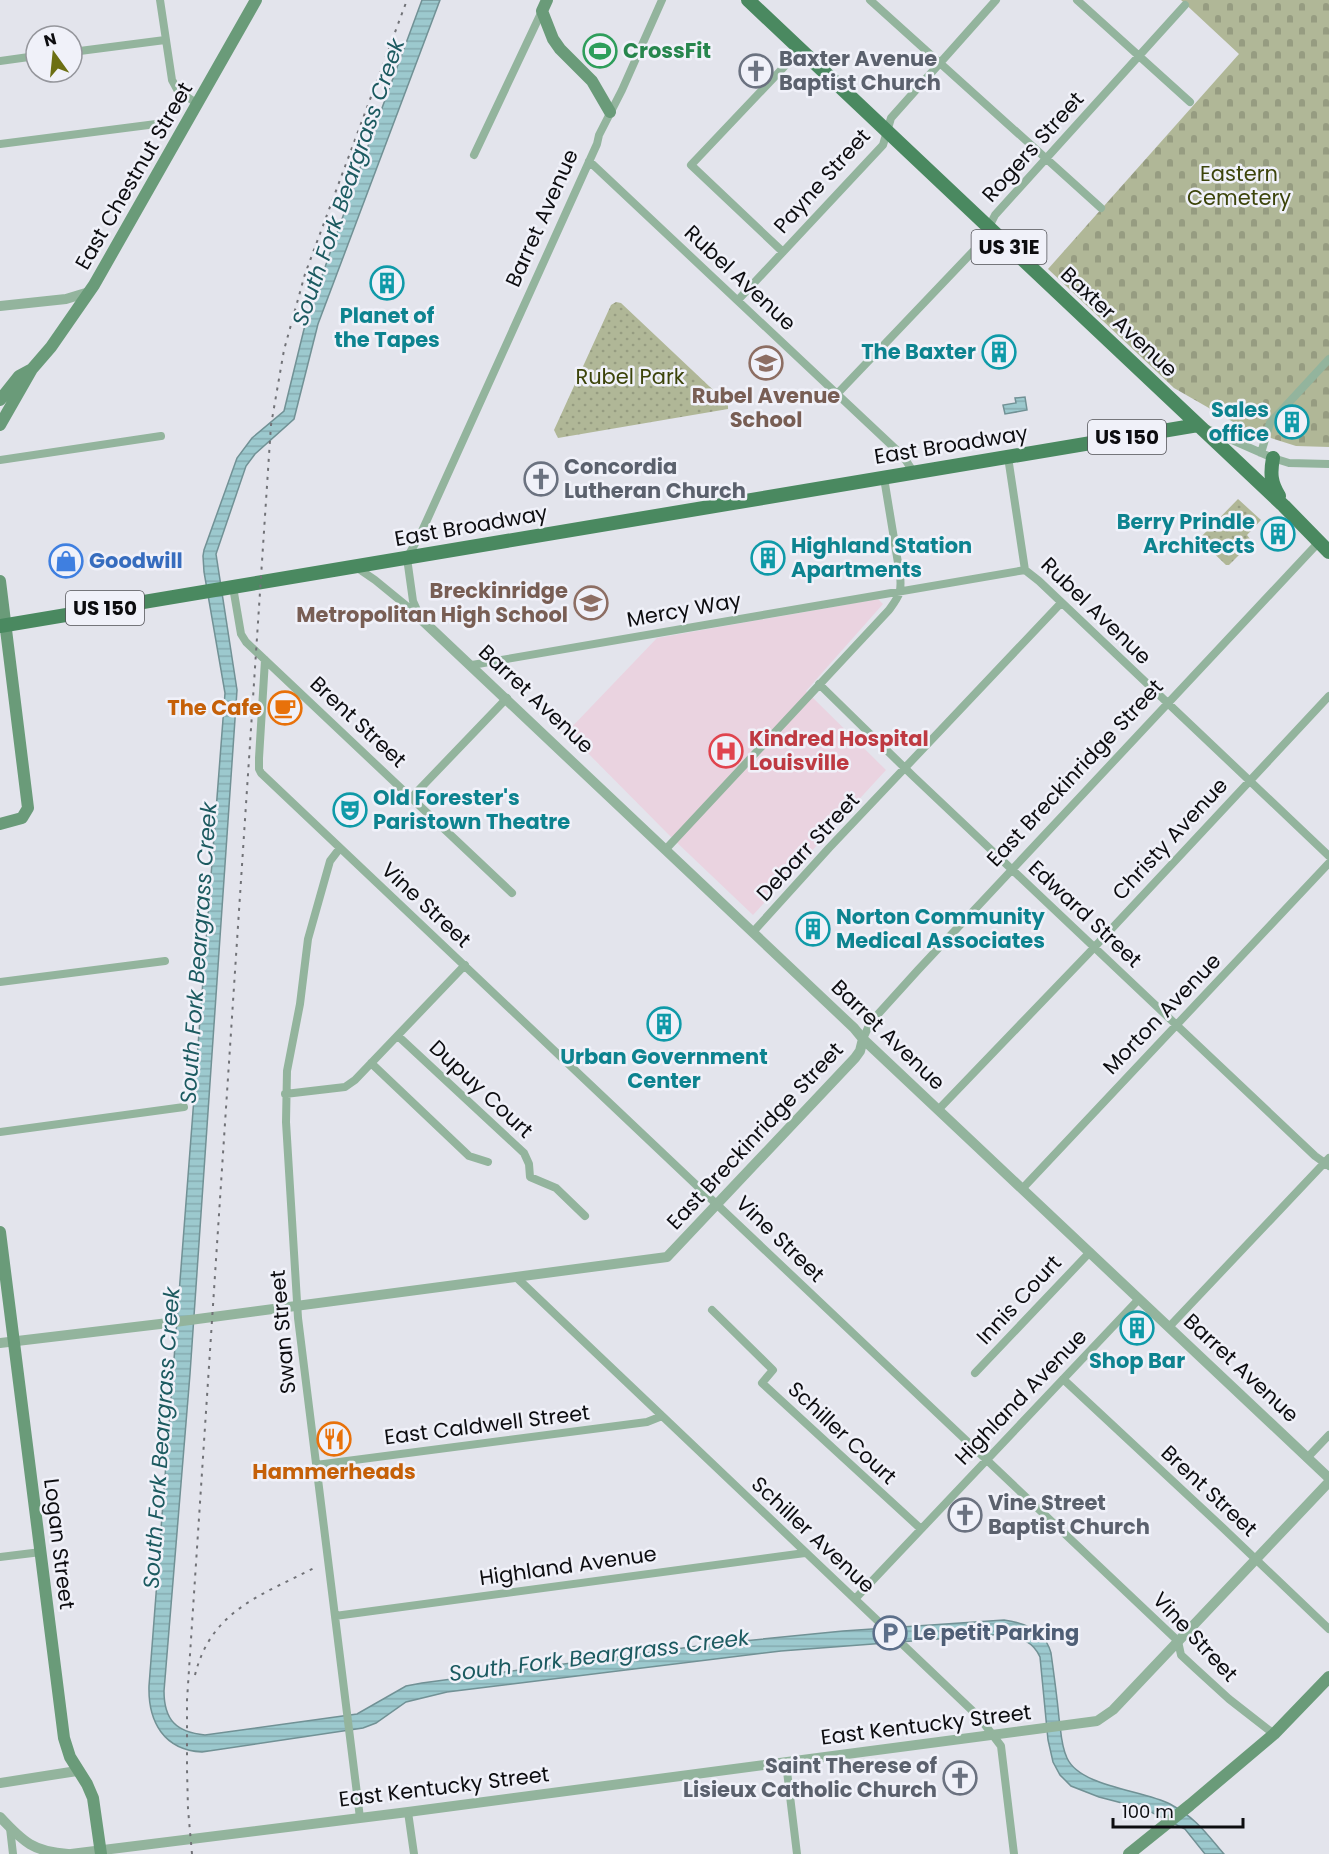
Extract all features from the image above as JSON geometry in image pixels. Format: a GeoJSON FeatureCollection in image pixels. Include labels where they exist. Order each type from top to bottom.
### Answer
{"type":"FeatureCollection","features":[{"type":"Feature","properties":{"kind":"main road","name":"East Chestnut Street"},"geometry":{"type":"LineString","coordinates":[[88,292],[256,0]]}},
{"type":"Feature","properties":{"kind":"main road","name":"Baxter Avenue"},"geometry":{"type":"LineString","coordinates":[[748,0],[1284,506],[1324,547]]}},
{"type":"Feature","properties":{"kind":"main road"},"geometry":{"type":"LineString","coordinates":[[544,6],[553,39],[592,81],[610,112]]}},
{"type":"Feature","properties":{"kind":"main road"},"geometry":{"type":"LineString","coordinates":[[0,425],[32,369],[51,347],[88,292]]}},
{"type":"Feature","properties":{"kind":"main road"},"geometry":{"type":"LineString","coordinates":[[0,400],[19,376],[32,369]]}},
{"type":"Feature","properties":{"kind":"main road","name":"East Broadway"},"geometry":{"type":"LineString","coordinates":[[3,625],[1198,425]]}},
{"type":"Feature","properties":{"kind":"main road"},"geometry":{"type":"LineString","coordinates":[[1267,456],[1272,485],[1284,506]]}},
{"type":"Feature","properties":{"kind":"main road"},"geometry":{"type":"LineString","coordinates":[[0,581],[3,625],[28,800],[28,808],[22,818],[0,824]]}},
{"type":"Feature","properties":{"kind":"main road","name":"Logan Street"},"geometry":{"type":"LineString","coordinates":[[0,1232],[64,1738],[70,1757],[93,1798],[100,1852]]}},
{"type":"Feature","properties":{"kind":"main road"},"geometry":{"type":"LineString","coordinates":[[1129,1854],[1274,1734],[1329,1677]]}},
{"type":"Feature","properties":{"kind":"street"},"geometry":{"type":"LineString","coordinates":[[160,0],[174,87],[198,104]]}},
{"type":"Feature","properties":{"kind":"street","name":"Barret Avenue"},"geometry":{"type":"LineString","coordinates":[[421,618],[413,600],[407,558],[422,531],[662,0]]}},
{"type":"Feature","properties":{"kind":"street"},"geometry":{"type":"LineString","coordinates":[[870,0],[1101,208]]}},
{"type":"Feature","properties":{"kind":"street","name":"Payne Street"},"geometry":{"type":"LineString","coordinates":[[738,300],[883,146],[891,118],[996,0]]}},
{"type":"Feature","properties":{"kind":"street"},"geometry":{"type":"LineString","coordinates":[[1077,0],[1190,102]]}},
{"type":"Feature","properties":{"kind":"street","name":"Rogers Street"},"geometry":{"type":"LineString","coordinates":[[837,394],[981,243],[995,215],[1185,5]]}},
{"type":"Feature","properties":{"kind":"street"},"geometry":{"type":"LineString","coordinates":[[474,155],[544,6]]}},
{"type":"Feature","properties":{"kind":"street"},"geometry":{"type":"LineString","coordinates":[[84,50],[165,40]]}},
{"type":"Feature","properties":{"kind":"street"},"geometry":{"type":"LineString","coordinates":[[783,252],[691,165],[800,50]]}},
{"type":"Feature","properties":{"kind":"street"},"geometry":{"type":"LineString","coordinates":[[0,61],[24,58]]}},
{"type":"Feature","properties":{"kind":"street"},"geometry":{"type":"LineString","coordinates":[[0,144],[164,123]]}},
{"type":"Feature","properties":{"kind":"street","name":"Rubel Avenue"},"geometry":{"type":"LineString","coordinates":[[589,161],[903,456],[914,473]]}},
{"type":"Feature","properties":{"kind":"street","name":"East Chestnut Street"},"geometry":{"type":"LineString","coordinates":[[0,306],[66,299],[88,292]]}},
{"type":"Feature","properties":{"kind":"street"},"geometry":{"type":"LineString","coordinates":[[1267,456],[1270,423],[1329,359]]}},
{"type":"Feature","properties":{"kind":"street"},"geometry":{"type":"LineString","coordinates":[[1198,425],[1288,463],[1329,464]]}},
{"type":"Feature","properties":{"kind":"street"},"geometry":{"type":"LineString","coordinates":[[0,460],[161,436]]}},
{"type":"Feature","properties":{"kind":"street","name":"Rubel Avenue"},"geometry":{"type":"LineString","coordinates":[[1008,457],[1025,570],[1329,856]]}},
{"type":"Feature","properties":{"kind":"street"},"geometry":{"type":"LineString","coordinates":[[666,849],[889,610],[902,590],[884,478]]}},
{"type":"Feature","properties":{"kind":"street","name":"East Breckinridge Street"},"geometry":{"type":"LineString","coordinates":[[0,1343],[667,1257],[855,1058],[860,1051],[870,1023],[1167,704],[1324,547]]}},
{"type":"Feature","properties":{"kind":"street","name":"Barret Avenue"},"geometry":{"type":"LineString","coordinates":[[356,567],[421,618],[472,665],[1329,1480]]}},
{"type":"Feature","properties":{"kind":"street","name":"Mercy Way"},"geometry":{"type":"LineString","coordinates":[[472,665],[1025,570]]}},
{"type":"Feature","properties":{"kind":"street","name":"Brent Street"},"geometry":{"type":"LineString","coordinates":[[228,588],[241,634],[265,660],[512,893]]}},
{"type":"Feature","properties":{"kind":"street","name":"Debarr Street"},"geometry":{"type":"LineString","coordinates":[[753,932],[829,848],[1061,603]]}},
{"type":"Feature","properties":{"kind":"street","name":"Vine Street"},"geometry":{"type":"LineString","coordinates":[[265,660],[259,769],[261,773],[1178,1641],[1181,1655],[1229,1699],[1274,1734]]}},
{"type":"Feature","properties":{"kind":"street","name":"Edward Street"},"geometry":{"type":"LineString","coordinates":[[819,684],[1311,1153],[1327,1162]]}},
{"type":"Feature","properties":{"kind":"street","name":"Christy Avenue"},"geometry":{"type":"LineString","coordinates":[[938,1110],[990,1059],[1329,696]]}},
{"type":"Feature","properties":{"kind":"street"},"geometry":{"type":"LineString","coordinates":[[411,798],[507,698]]}},
{"type":"Feature","properties":{"kind":"street","name":"Swan Street"},"geometry":{"type":"LineString","coordinates":[[340,848],[330,861],[309,939],[285,1094],[297,1306],[360,1818]]}},
{"type":"Feature","properties":{"kind":"street","name":"Morton Avenue"},"geometry":{"type":"LineString","coordinates":[[1022,1189],[1329,863]]}},
{"type":"Feature","properties":{"kind":"street"},"geometry":{"type":"LineString","coordinates":[[0,982],[165,961]]}},
{"type":"Feature","properties":{"kind":"street"},"geometry":{"type":"LineString","coordinates":[[285,1094],[345,1087],[355,1080],[465,965]]}},
{"type":"Feature","properties":{"kind":"street","name":"Dupuy Court"},"geometry":{"type":"LineString","coordinates":[[398,1036],[524,1153],[529,1164],[530,1177],[556,1188],[585,1216]]}},
{"type":"Feature","properties":{"kind":"street"},"geometry":{"type":"LineString","coordinates":[[371,1063],[469,1156],[488,1162]]}},
{"type":"Feature","properties":{"kind":"street"},"geometry":{"type":"LineString","coordinates":[[0,1132],[184,1107]]}},
{"type":"Feature","properties":{"kind":"street"},"geometry":{"type":"LineString","coordinates":[[1169,1328],[1327,1162]]}},
{"type":"Feature","properties":{"kind":"street","name":"Innis Court"},"geometry":{"type":"LineString","coordinates":[[975,1373],[1090,1252]]}},
{"type":"Feature","properties":{"kind":"street","name":"Schiller Avenue"},"geometry":{"type":"LineString","coordinates":[[517,1278],[979,1717],[1001,1746],[1014,1854]]}},
{"type":"Feature","properties":{"kind":"street","name":"Highland Avenue"},"geometry":{"type":"LineString","coordinates":[[855,1599],[1139,1299]]}},
{"type":"Feature","properties":{"kind":"street","name":"Schiller Court"},"geometry":{"type":"LineString","coordinates":[[712,1310],[773,1371],[762,1383],[921,1529]]}},
{"type":"Feature","properties":{"kind":"street","name":"Brent Street"},"geometry":{"type":"LineString","coordinates":[[1063,1379],[1329,1629]]}},
{"type":"Feature","properties":{"kind":"street","name":"East Caldwell Street"},"geometry":{"type":"LineString","coordinates":[[316,1465],[647,1422],[662,1416]]}},
{"type":"Feature","properties":{"kind":"street"},"geometry":{"type":"LineString","coordinates":[[1307,1458],[1329,1435]]}},
{"type":"Feature","properties":{"kind":"street","name":"East Kentucky Street"},"geometry":{"type":"LineString","coordinates":[[0,1818],[30,1845],[49,1853],[100,1852],[1096,1721],[1107,1715],[1329,1480]]}},
{"type":"Feature","properties":{"kind":"street"},"geometry":{"type":"LineString","coordinates":[[0,1557],[41,1552]]}},
{"type":"Feature","properties":{"kind":"street","name":"Highland Avenue"},"geometry":{"type":"LineString","coordinates":[[335,1616],[805,1553]]}},
{"type":"Feature","properties":{"kind":"street"},"geometry":{"type":"LineString","coordinates":[[786,1763],[797,1854]]}},
{"type":"Feature","properties":{"kind":"street"},"geometry":{"type":"LineString","coordinates":[[0,1783],[77,1771]]}},
{"type":"Feature","properties":{"kind":"street"},"geometry":{"type":"LineString","coordinates":[[408,1812],[414,1854]]}},
{"type":"Feature","properties":{"kind":"street"},"geometry":{"type":"LineString","coordinates":[[10,1828],[13,1854]]}},
{"type":"Feature","properties":{"kind":"shaded area","name":"Kindred Hospital Louisville"},"geometry":{"type":"Polygon","coordinates":[[[878,599],[883,604],[806,691],[886,770],[753,915],[670,836],[567,732],[657,638],[878,599]]]}},
{"type":"Feature","properties":{"kind":"green space","name":"Eastern Cemetery"},"geometry":{"type":"Polygon","coordinates":[[[1181,0],[1329,0],[1329,447],[1296,446],[1249,431],[1174,388],[1048,269],[1239,54],[1181,0]]]}},
{"type":"Feature","properties":{"kind":"green space","name":"Rubel Park"},"geometry":{"type":"Polygon","coordinates":[[[616,302],[621,303],[728,404],[728,409],[558,438],[554,430],[611,305],[616,302]]]}},
{"type":"Feature","properties":{"kind":"green space"},"geometry":{"type":"Polygon","coordinates":[[[1238,499],[1261,520],[1247,535],[1250,539],[1244,546],[1246,548],[1229,565],[1226,565],[1199,539],[1238,499]]]}},
{"type":"Feature","properties":{"kind":"water","name":"South Fork Beargrass Creek"},"geometry":{"type":"Polygon","coordinates":[[[422,0],[440,0],[318,324],[294,419],[255,454],[246,466],[216,554],[237,690],[190,1374],[164,1691],[169,1717],[186,1731],[205,1735],[357,1714],[406,1686],[422,1683],[713,1644],[843,1631],[1004,1620],[1034,1629],[1048,1645],[1051,1653],[1062,1743],[1067,1758],[1074,1768],[1098,1782],[1170,1804],[1206,1832],[1224,1854],[1205,1854],[1185,1829],[1145,1809],[1099,1797],[1071,1786],[1060,1775],[1053,1762],[1048,1740],[1040,1657],[1030,1644],[1004,1634],[781,1651],[447,1692],[406,1702],[376,1723],[363,1728],[202,1752],[189,1750],[168,1740],[155,1722],[149,1699],[149,1686],[225,693],[203,556],[237,458],[252,438],[284,411],[306,321],[422,0]]]}},
{"type":"Feature","properties":{"kind":"water"},"geometry":{"type":"Polygon","coordinates":[[[1025,397],[1027,410],[1005,414],[1003,405],[1016,403],[1015,398],[1025,397]]]}},
{"type":"Feature","properties":{"kind":"railway"},"geometry":{"type":"LineString","coordinates":[[192,1854],[188,1809],[187,1700],[271,425],[284,350],[305,274],[407,0]]}},
{"type":"Feature","properties":{"kind":"railway"},"geometry":{"type":"LineString","coordinates":[[195,1675],[213,1635],[226,1620],[258,1596],[316,1567]]}},
{"type":"Feature","properties":{"kind":"place","name":"CrossFit"},"geometry":{"type":"Point","coordinates":[600,51]}},
{"type":"Feature","properties":{"kind":"place","name":"Baxter Avenue Baptist Church"},"geometry":{"type":"Point","coordinates":[756,71]}},
{"type":"Feature","properties":{"kind":"place","name":"Planet of the Tapes"},"geometry":{"type":"Point","coordinates":[387,283]}},
{"type":"Feature","properties":{"kind":"place","name":"The Baxter"},"geometry":{"type":"Point","coordinates":[999,352]}},
{"type":"Feature","properties":{"kind":"place","name":"Rubel Avenue School"},"geometry":{"type":"Point","coordinates":[766,363]}},
{"type":"Feature","properties":{"kind":"place","name":"Sales office"},"geometry":{"type":"Point","coordinates":[1292,422]}},
{"type":"Feature","properties":{"kind":"place","name":"Concordia Lutheran Church"},"geometry":{"type":"Point","coordinates":[541,479]}},
{"type":"Feature","properties":{"kind":"place","name":"Berry Prindle Architects"},"geometry":{"type":"Point","coordinates":[1278,534]}},
{"type":"Feature","properties":{"kind":"place","name":"Highland Station Apartments"},"geometry":{"type":"Point","coordinates":[768,558]}},
{"type":"Feature","properties":{"kind":"place","name":"Goodwill"},"geometry":{"type":"Point","coordinates":[66,561]}},
{"type":"Feature","properties":{"kind":"place","name":"Breckinridge Metropolitan High School"},"geometry":{"type":"Point","coordinates":[591,603]}},
{"type":"Feature","properties":{"kind":"place","name":"The Cafe"},"geometry":{"type":"Point","coordinates":[285,708]}},
{"type":"Feature","properties":{"kind":"place","name":"Kindred Hospital Louisville"},"geometry":{"type":"Point","coordinates":[726,751]}},
{"type":"Feature","properties":{"kind":"place","name":"Old Forester's Paristown Theatre"},"geometry":{"type":"Point","coordinates":[350,810]}},
{"type":"Feature","properties":{"kind":"place","name":"Norton Community Medical Associates"},"geometry":{"type":"Point","coordinates":[813,929]}},
{"type":"Feature","properties":{"kind":"place","name":"Urban Government Center"},"geometry":{"type":"Point","coordinates":[664,1024]}},
{"type":"Feature","properties":{"kind":"place","name":"Shop Bar"},"geometry":{"type":"Point","coordinates":[1137,1328]}},
{"type":"Feature","properties":{"kind":"place","name":"Hammerheads"},"geometry":{"type":"Point","coordinates":[334,1439]}},
{"type":"Feature","properties":{"kind":"place","name":"Vine Street Baptist Church"},"geometry":{"type":"Point","coordinates":[965,1515]}},
{"type":"Feature","properties":{"kind":"place","name":"Le petit Parking"},"geometry":{"type":"Point","coordinates":[890,1633]}},
{"type":"Feature","properties":{"kind":"place","name":"Saint Therese of Lisieux Catholic Church"},"geometry":{"type":"Point","coordinates":[960,1778]}}]}
